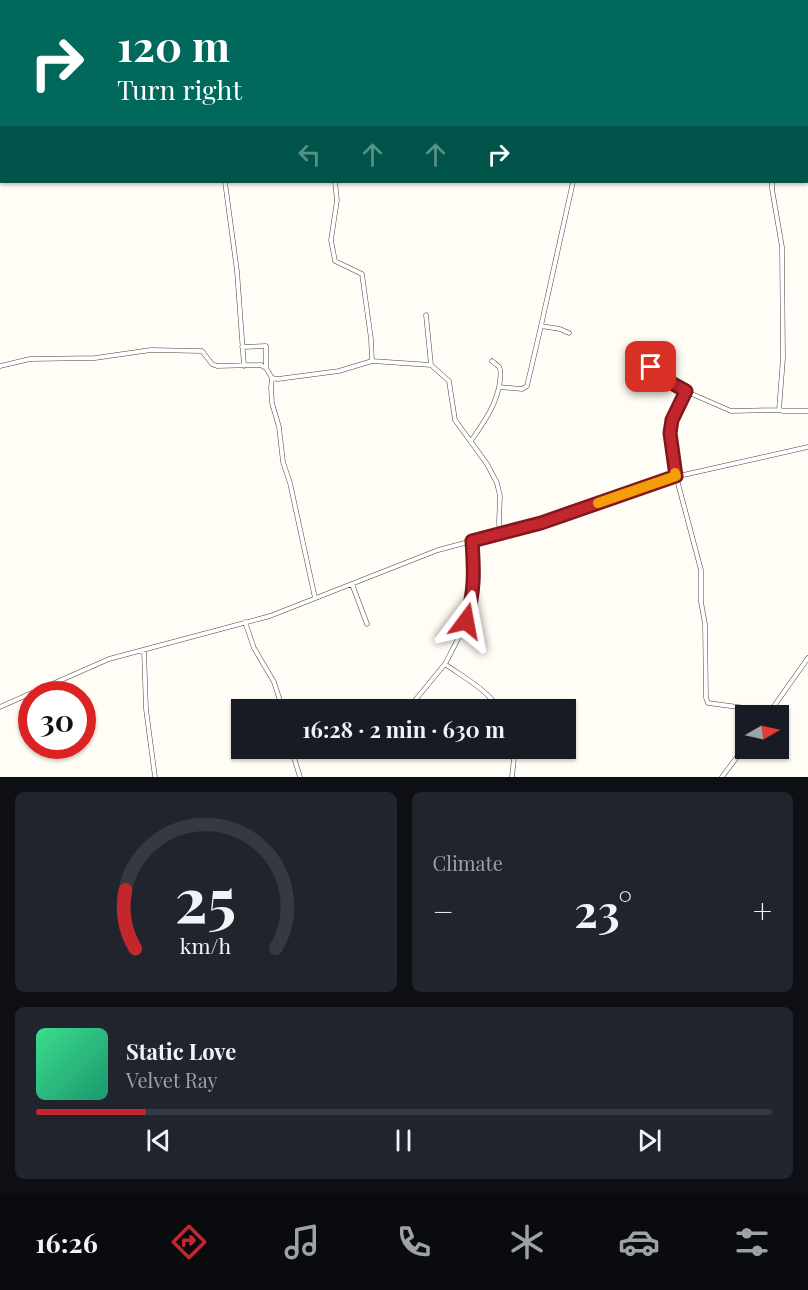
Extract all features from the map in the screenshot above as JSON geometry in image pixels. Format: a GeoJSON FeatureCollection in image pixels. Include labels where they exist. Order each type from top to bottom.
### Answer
{"type":"FeatureCollection","features":[{"type":"Feature","properties":{"kind":"street"},"geometry":{"type":"LineString","coordinates":[[225,183],[237,271],[244,366]]}},
{"type":"Feature","properties":{"kind":"street"},"geometry":{"type":"LineString","coordinates":[[335,183],[337,200],[330,240],[335,261],[362,274],[372,361]]}},
{"type":"Feature","properties":{"kind":"street"},"geometry":{"type":"LineString","coordinates":[[499,387],[522,388],[527,386],[573,183]]}},
{"type":"Feature","properties":{"kind":"street"},"geometry":{"type":"LineString","coordinates":[[772,183],[782,247],[783,358],[778,410]]}},
{"type":"Feature","properties":{"kind":"street"},"geometry":{"type":"LineString","coordinates":[[426,315],[431,365]]}},
{"type":"Feature","properties":{"kind":"street"},"geometry":{"type":"LineString","coordinates":[[541,326],[569,333]]}},
{"type":"Feature","properties":{"kind":"street"},"geometry":{"type":"LineString","coordinates":[[242,347],[266,346],[266,368]]}},
{"type":"Feature","properties":{"kind":"street"},"geometry":{"type":"LineString","coordinates":[[0,366],[30,359],[95,358],[151,350],[202,351],[212,364],[217,366],[261,364],[272,378],[272,403],[279,427],[283,462],[290,483],[315,598]]}},
{"type":"Feature","properties":{"kind":"street"},"geometry":{"type":"LineString","coordinates":[[272,378],[339,371],[372,361],[431,365],[449,381],[455,420],[487,464],[497,483],[500,496],[500,534]]}},
{"type":"Feature","properties":{"kind":"street"},"geometry":{"type":"LineString","coordinates":[[471,441],[496,399],[501,372],[499,366],[492,361]]}},
{"type":"Feature","properties":{"kind":"street"},"geometry":{"type":"LineString","coordinates":[[651,367],[668,381],[686,391],[731,411],[808,411]]}},
{"type":"Feature","properties":{"kind":"street"},"geometry":{"type":"LineString","coordinates":[[686,391],[672,420],[670,433],[676,476],[701,570],[701,602],[705,624],[706,698],[708,703],[735,706]]}},
{"type":"Feature","properties":{"kind":"street"},"geometry":{"type":"LineString","coordinates":[[0,707],[109,659],[270,616],[438,550],[541,523],[676,476],[808,447]]}},
{"type":"Feature","properties":{"kind":"street"},"geometry":{"type":"LineString","coordinates":[[416,699],[445,664],[461,632],[472,598],[474,575],[472,541]]}},
{"type":"Feature","properties":{"kind":"street"},"geometry":{"type":"LineString","coordinates":[[352,584],[367,624]]}},
{"type":"Feature","properties":{"kind":"street"},"geometry":{"type":"LineString","coordinates":[[245,622],[254,648],[274,682],[279,699]]}},
{"type":"Feature","properties":{"kind":"street"},"geometry":{"type":"LineString","coordinates":[[144,650],[146,709],[155,777]]}},
{"type":"Feature","properties":{"kind":"street"},"geometry":{"type":"LineString","coordinates":[[775,705],[808,658]]}},
{"type":"Feature","properties":{"kind":"street"},"geometry":{"type":"LineString","coordinates":[[445,664],[491,699]]}},
{"type":"Feature","properties":{"kind":"street"},"geometry":{"type":"LineString","coordinates":[[294,759],[300,777]]}},
{"type":"Feature","properties":{"kind":"street"},"geometry":{"type":"LineString","coordinates":[[512,777],[514,759]]}},
{"type":"Feature","properties":{"kind":"street"},"geometry":{"type":"LineString","coordinates":[[722,777],[736,759]]}},
{"type":"Feature","properties":{"kind":"slow traffic"},"geometry":{"type":"LineString","coordinates":[[598,503],[676,476],[675,473]]}},
{"type":"Feature","properties":{"kind":"route"},"geometry":{"type":"LineString","coordinates":[[466,621],[472,598],[474,575],[472,541],[541,523],[676,476],[670,433],[672,420],[686,391],[668,381],[651,367]]}}]}
